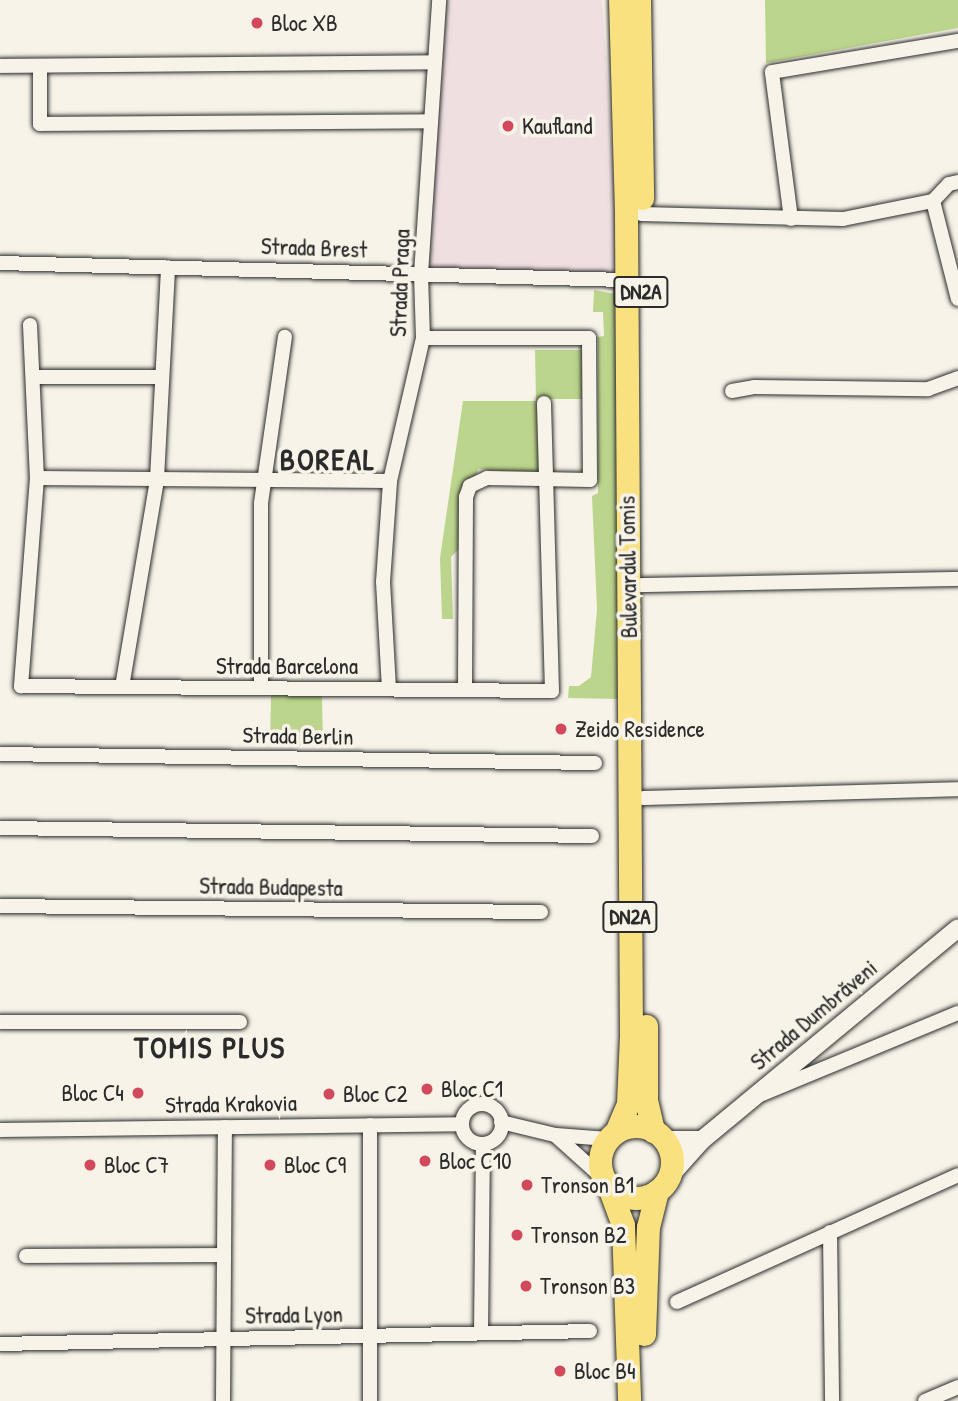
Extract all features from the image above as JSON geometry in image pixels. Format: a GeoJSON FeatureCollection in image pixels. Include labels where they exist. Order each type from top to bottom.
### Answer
{"type":"FeatureCollection","features":[{"type":"Feature","properties":{"kind":"main road","name":"Bulevardul Tomis"},"geometry":{"type":"LineString","coordinates":[[612,1136],[628,1104],[631,1035],[626,280],[620,0]]}},
{"type":"Feature","properties":{"kind":"main road","name":"Bulevardul Tomis"},"geometry":{"type":"LineString","coordinates":[[639,0],[646,1100],[659,1136]]}},
{"type":"Feature","properties":{"kind":"main road"},"geometry":{"type":"LineString","coordinates":[[612,1136],[631,1127],[659,1136]]}},
{"type":"Feature","properties":{"kind":"main road","name":"DN2A"},"geometry":{"type":"LineString","coordinates":[[612,1136],[600,1158],[622,1225],[629,1401]]}},
{"type":"Feature","properties":{"kind":"main road","name":"DN2A"},"geometry":{"type":"LineString","coordinates":[[645,1401],[648,1227],[672,1162],[659,1136]]}},
{"type":"Feature","properties":{"kind":"main road"},"geometry":{"type":"LineString","coordinates":[[606,1182],[632,1198],[662,1185]]}},
{"type":"Feature","properties":{"kind":"street","name":"Strada Praga"},"geometry":{"type":"LineString","coordinates":[[389,689],[383,582],[390,481],[423,338],[421,274],[439,0]]}},
{"type":"Feature","properties":{"kind":"street"},"geometry":{"type":"LineString","coordinates":[[791,219],[772,72],[958,41]]}},
{"type":"Feature","properties":{"kind":"street"},"geometry":{"type":"LineString","coordinates":[[0,66],[435,62]]}},
{"type":"Feature","properties":{"kind":"street"},"geometry":{"type":"LineString","coordinates":[[40,66],[40,124],[431,121]]}},
{"type":"Feature","properties":{"kind":"street"},"geometry":{"type":"LineString","coordinates":[[642,214],[842,219],[933,201],[949,184],[958,182]]}},
{"type":"Feature","properties":{"kind":"street"},"geometry":{"type":"LineString","coordinates":[[933,201],[958,299]]}},
{"type":"Feature","properties":{"kind":"street","name":"Strada Brest"},"geometry":{"type":"LineString","coordinates":[[0,262],[626,280]]}},
{"type":"Feature","properties":{"kind":"street"},"geometry":{"type":"LineString","coordinates":[[122,687],[158,479],[168,267]]}},
{"type":"Feature","properties":{"kind":"street"},"geometry":{"type":"LineString","coordinates":[[30,325],[35,377],[37,478],[390,481]]}},
{"type":"Feature","properties":{"kind":"street"},"geometry":{"type":"LineString","coordinates":[[261,688],[261,503],[285,337]]}},
{"type":"Feature","properties":{"kind":"street"},"geometry":{"type":"LineString","coordinates":[[423,338],[589,338],[590,480],[487,478],[470,486],[465,512],[465,690]]}},
{"type":"Feature","properties":{"kind":"street"},"geometry":{"type":"LineString","coordinates":[[35,377],[162,377]]}},
{"type":"Feature","properties":{"kind":"street"},"geometry":{"type":"LineString","coordinates":[[732,391],[754,387],[928,389],[958,378]]}},
{"type":"Feature","properties":{"kind":"street"},"geometry":{"type":"LineString","coordinates":[[544,403],[546,480]]}},
{"type":"Feature","properties":{"kind":"street","name":"Strada Barcelona"},"geometry":{"type":"LineString","coordinates":[[37,478],[21,687],[552,691],[546,480]]}},
{"type":"Feature","properties":{"kind":"street"},"geometry":{"type":"LineString","coordinates":[[641,584],[958,579]]}},
{"type":"Feature","properties":{"kind":"street","name":"Strada Berlin"},"geometry":{"type":"LineString","coordinates":[[0,754],[595,763]]}},
{"type":"Feature","properties":{"kind":"street"},"geometry":{"type":"LineString","coordinates":[[643,797],[958,789]]}},
{"type":"Feature","properties":{"kind":"street"},"geometry":{"type":"LineString","coordinates":[[0,828],[592,836]]}},
{"type":"Feature","properties":{"kind":"street","name":"Strada Budapesta"},"geometry":{"type":"LineString","coordinates":[[0,906],[541,912]]}},
{"type":"Feature","properties":{"kind":"street","name":"Strada Dumbrăveni"},"geometry":{"type":"LineString","coordinates":[[662,1185],[702,1140],[958,928]]}},
{"type":"Feature","properties":{"kind":"street"},"geometry":{"type":"LineString","coordinates":[[751,1099],[958,1013]]}},
{"type":"Feature","properties":{"kind":"street"},"geometry":{"type":"LineString","coordinates":[[0,1022],[240,1022]]}},
{"type":"Feature","properties":{"kind":"street"},"geometry":{"type":"LineString","coordinates":[[501,1122],[498,1136],[483,1144],[468,1139],[462,1124],[466,1111],[477,1105],[491,1107],[501,1122],[555,1135],[612,1136]]}},
{"type":"Feature","properties":{"kind":"street","name":"Strada Krakovia"},"geometry":{"type":"LineString","coordinates":[[0,1130],[462,1124]]}},
{"type":"Feature","properties":{"kind":"street"},"geometry":{"type":"LineString","coordinates":[[370,1125],[370,1401]]}},
{"type":"Feature","properties":{"kind":"street"},"geometry":{"type":"LineString","coordinates":[[223,1401],[225,1127]]}},
{"type":"Feature","properties":{"kind":"street"},"geometry":{"type":"LineString","coordinates":[[555,1135],[606,1182]]}},
{"type":"Feature","properties":{"kind":"street"},"geometry":{"type":"LineString","coordinates":[[659,1136],[702,1140]]}},
{"type":"Feature","properties":{"kind":"street"},"geometry":{"type":"LineString","coordinates":[[481,1333],[483,1144]]}},
{"type":"Feature","properties":{"kind":"street"},"geometry":{"type":"LineString","coordinates":[[677,1302],[958,1175]]}},
{"type":"Feature","properties":{"kind":"street"},"geometry":{"type":"LineString","coordinates":[[830,1232],[832,1401]]}},
{"type":"Feature","properties":{"kind":"street"},"geometry":{"type":"LineString","coordinates":[[26,1256],[224,1255]]}},
{"type":"Feature","properties":{"kind":"street","name":"Strada Lyon"},"geometry":{"type":"LineString","coordinates":[[0,1344],[590,1331]]}},
{"type":"Feature","properties":{"kind":"street"},"geometry":{"type":"LineString","coordinates":[[925,1401],[958,1387]]}},
{"type":"Feature","properties":{"kind":"shaded area"},"geometry":{"type":"Polygon","coordinates":[[[433,0],[602,0],[621,277],[416,269],[433,0]]]}},
{"type":"Feature","properties":{"kind":"green space"},"geometry":{"type":"Polygon","coordinates":[[[765,0],[958,0],[958,28],[766,63],[765,0]]]}},
{"type":"Feature","properties":{"kind":"green space"},"geometry":{"type":"Polygon","coordinates":[[[594,290],[615,294],[620,699],[568,698],[569,686],[579,686],[591,677],[597,609],[592,496],[598,493],[598,337],[604,336],[603,312],[593,312],[594,290]]]}},
{"type":"Feature","properties":{"kind":"green space"},"geometry":{"type":"Polygon","coordinates":[[[535,350],[582,350],[587,355],[586,399],[540,399],[540,475],[478,469],[459,549],[451,557],[453,619],[442,619],[440,558],[463,401],[536,401],[535,350]]]}},
{"type":"Feature","properties":{"kind":"green space"},"geometry":{"type":"Polygon","coordinates":[[[271,694],[322,695],[323,746],[270,744],[271,694]]]}},
{"type":"Feature","properties":{"kind":"place","name":"Bloc XB"},"geometry":{"type":"Point","coordinates":[257,23]}},
{"type":"Feature","properties":{"kind":"place","name":"Kaufland"},"geometry":{"type":"Point","coordinates":[508,126]}},
{"type":"Feature","properties":{"kind":"place","name":"Zeido Residence"},"geometry":{"type":"Point","coordinates":[561,729]}},
{"type":"Feature","properties":{"kind":"place","name":"Bloc C1"},"geometry":{"type":"Point","coordinates":[427,1089]}},
{"type":"Feature","properties":{"kind":"place","name":"Bloc C4"},"geometry":{"type":"Point","coordinates":[138,1093]}},
{"type":"Feature","properties":{"kind":"place","name":"Bloc C2"},"geometry":{"type":"Point","coordinates":[329,1094]}},
{"type":"Feature","properties":{"kind":"place","name":"Bloc C10"},"geometry":{"type":"Point","coordinates":[425,1161]}},
{"type":"Feature","properties":{"kind":"place","name":"Bloc C7"},"geometry":{"type":"Point","coordinates":[90,1165]}},
{"type":"Feature","properties":{"kind":"place","name":"Bloc C9"},"geometry":{"type":"Point","coordinates":[270,1165]}},
{"type":"Feature","properties":{"kind":"place","name":"Tronson B1"},"geometry":{"type":"Point","coordinates":[527,1185]}},
{"type":"Feature","properties":{"kind":"place","name":"Tronson B2"},"geometry":{"type":"Point","coordinates":[517,1235]}},
{"type":"Feature","properties":{"kind":"place","name":"Tronson B3"},"geometry":{"type":"Point","coordinates":[526,1286]}},
{"type":"Feature","properties":{"kind":"place","name":"Bloc B4"},"geometry":{"type":"Point","coordinates":[560,1371]}},
{"type":"Feature","properties":{"kind":"district","name":"BOREAL"},"geometry":{"type":"Point","coordinates":[328,459]}},
{"type":"Feature","properties":{"kind":"district","name":"TOMIS PLUS"},"geometry":{"type":"Point","coordinates":[210,1047]}}]}
